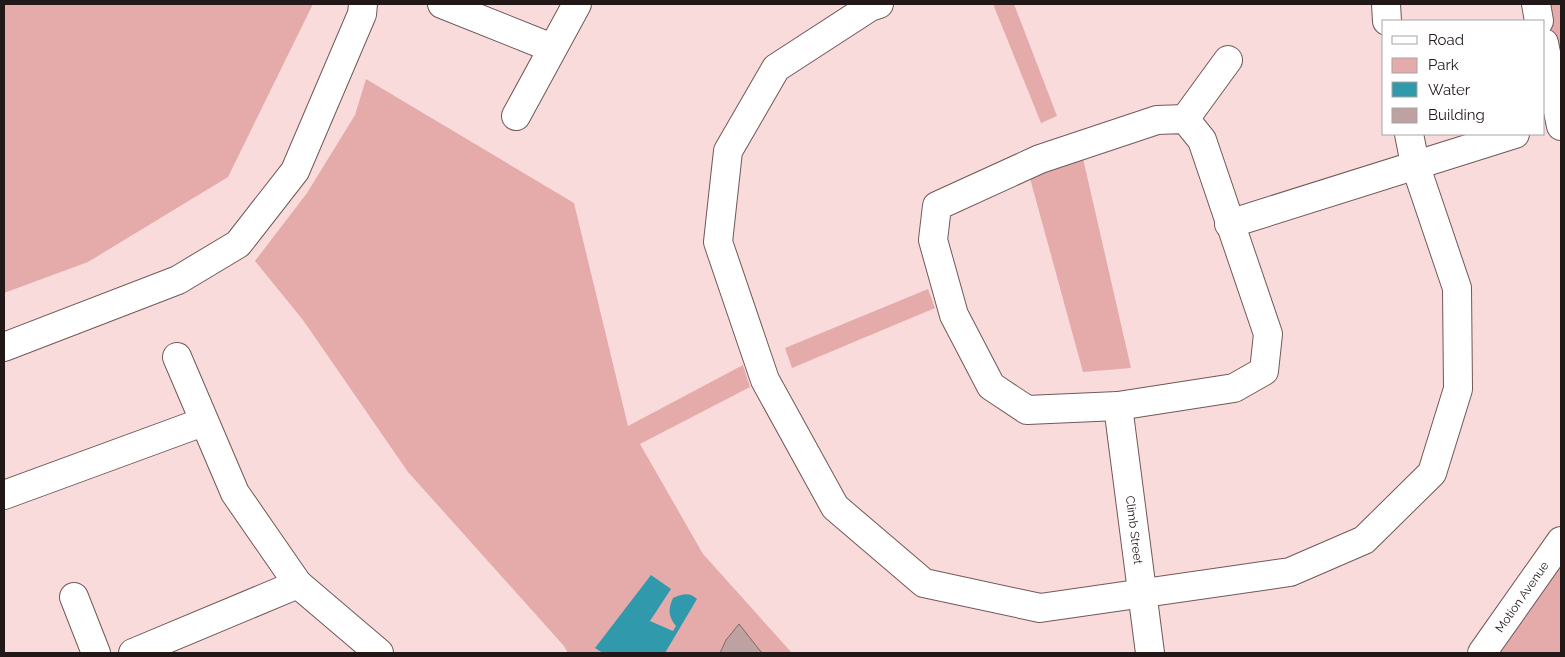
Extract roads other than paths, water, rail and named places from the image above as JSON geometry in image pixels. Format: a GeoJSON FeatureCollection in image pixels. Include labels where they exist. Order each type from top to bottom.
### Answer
{"type":"FeatureCollection","features":[{"type":"Feature","properties":{"kind":"street"},"geometry":{"type":"LineString","coordinates":[[4,347],[178,280],[238,244],[295,171],[362,14],[363,4]]}},
{"type":"Feature","properties":{"kind":"street"},"geometry":{"type":"LineString","coordinates":[[442,4],[489,13],[552,48]]}},
{"type":"Feature","properties":{"kind":"street"},"geometry":{"type":"LineString","coordinates":[[516,116],[577,4]]}},
{"type":"Feature","properties":{"kind":"street"},"geometry":{"type":"LineString","coordinates":[[879,4],[870,7],[776,68],[728,151],[718,242],[765,380],[835,507],[924,583],[1040,608],[1290,572],[1364,540],[1432,473],[1458,389],[1457,288],[1415,164],[1409,135]]}},
{"type":"Feature","properties":{"kind":"street"},"geometry":{"type":"LineString","coordinates":[[1386,4],[1387,20]]}},
{"type":"Feature","properties":{"kind":"street"},"geometry":{"type":"LineString","coordinates":[[1536,4],[1539,20]]}},
{"type":"Feature","properties":{"kind":"street"},"geometry":{"type":"LineString","coordinates":[[1545,50],[1555,124]]}},
{"type":"Feature","properties":{"kind":"street"},"geometry":{"type":"LineString","coordinates":[[1185,119],[1228,60]]}},
{"type":"Feature","properties":{"kind":"street"},"geometry":{"type":"LineString","coordinates":[[1185,119],[1202,140],[1268,334],[1264,371],[1234,388],[1118,406],[1027,410],[992,386],[954,315],[933,240],[937,206],[1052,155],[1157,120],[1185,119]]}},
{"type":"Feature","properties":{"kind":"street"},"geometry":{"type":"LineString","coordinates":[[1229,224],[1512,135]]}},
{"type":"Feature","properties":{"kind":"street"},"geometry":{"type":"LineString","coordinates":[[176,357],[234,493],[298,584],[379,653]]}},
{"type":"Feature","properties":{"kind":"street","name":"Climb Street"},"geometry":{"type":"LineString","coordinates":[[1118,406],[1150,653]]}},
{"type":"Feature","properties":{"kind":"street"},"geometry":{"type":"LineString","coordinates":[[4,495],[203,422]]}},
{"type":"Feature","properties":{"kind":"street","name":"Motion Avenue"},"geometry":{"type":"LineString","coordinates":[[1482,653],[1561,541]]}},
{"type":"Feature","properties":{"kind":"street"},"geometry":{"type":"LineString","coordinates":[[133,653],[298,584]]}},
{"type":"Feature","properties":{"kind":"street"},"geometry":{"type":"LineString","coordinates":[[74,597],[96,653]]}},
{"type":"Feature","properties":{"kind":"water"},"geometry":{"type":"Polygon","coordinates":[[[651,575],[671,589],[650,621],[673,631],[676,626],[671,619],[670,606],[673,598],[686,594],[697,599],[665,653],[603,653],[595,648],[651,575]]]}}]}
